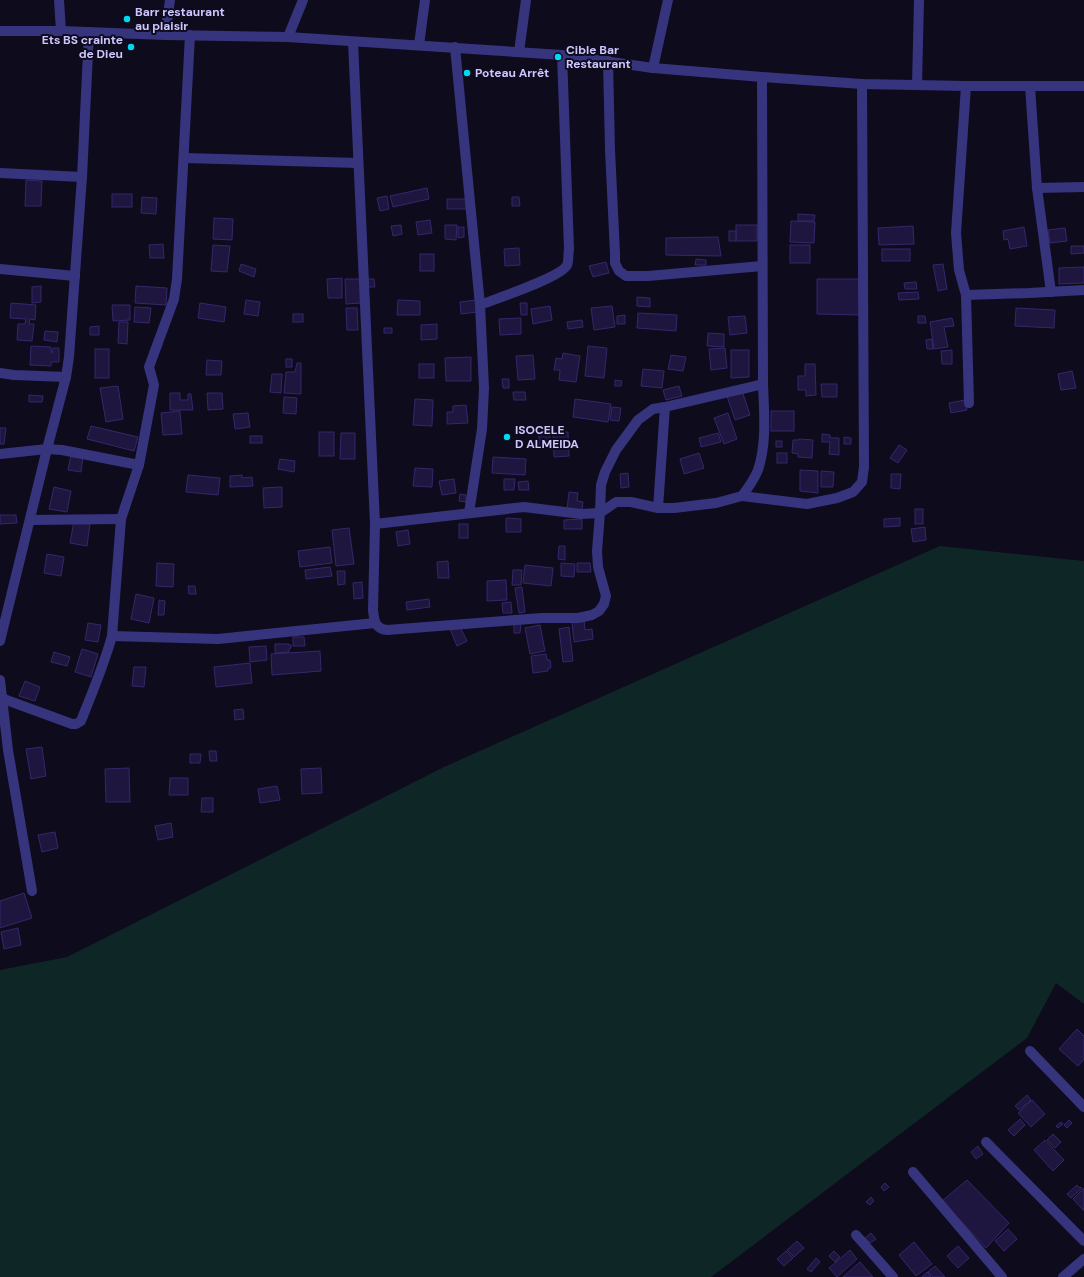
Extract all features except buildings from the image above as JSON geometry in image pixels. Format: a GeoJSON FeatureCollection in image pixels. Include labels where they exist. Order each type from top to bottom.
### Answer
{"type":"FeatureCollection","features":[{"type":"Feature","properties":{"kind":"street"},"geometry":{"type":"LineString","coordinates":[[59,0],[61,31]]}},
{"type":"Feature","properties":{"kind":"street"},"geometry":{"type":"LineString","coordinates":[[165,35],[170,0]]}},
{"type":"Feature","properties":{"kind":"street"},"geometry":{"type":"LineString","coordinates":[[288,37],[303,0]]}},
{"type":"Feature","properties":{"kind":"street"},"geometry":{"type":"LineString","coordinates":[[420,45],[425,0]]}},
{"type":"Feature","properties":{"kind":"street"},"geometry":{"type":"LineString","coordinates":[[519,52],[526,0]]}},
{"type":"Feature","properties":{"kind":"street"},"geometry":{"type":"LineString","coordinates":[[653,68],[668,0]]}},
{"type":"Feature","properties":{"kind":"street"},"geometry":{"type":"LineString","coordinates":[[917,85],[919,0]]}},
{"type":"Feature","properties":{"kind":"street"},"geometry":{"type":"LineString","coordinates":[[0,31],[61,31],[165,35],[288,37],[455,47],[562,55],[653,68],[762,78],[862,84],[1084,86]]}},
{"type":"Feature","properties":{"kind":"street"},"geometry":{"type":"LineString","coordinates":[[0,642],[66,377],[69,357],[82,177],[89,32]]}},
{"type":"Feature","properties":{"kind":"street"},"geometry":{"type":"LineString","coordinates":[[1,698],[72,724],[76,724],[81,721],[105,659],[112,636],[121,519],[138,465],[154,385],[149,366],[174,299],[177,279],[190,35]]}},
{"type":"Feature","properties":{"kind":"street"},"geometry":{"type":"LineString","coordinates":[[353,42],[375,524],[374,610],[375,623],[381,630],[542,618],[578,618],[592,615],[599,611],[604,604],[606,596],[598,567],[597,550],[601,485],[605,472],[616,450],[638,420],[653,408],[665,407],[763,384]]}},
{"type":"Feature","properties":{"kind":"street"},"geometry":{"type":"LineString","coordinates":[[455,47],[480,305],[484,388],[482,429],[469,513]]}},
{"type":"Feature","properties":{"kind":"street"},"geometry":{"type":"LineString","coordinates":[[480,305],[526,287],[561,271],[567,264],[568,241],[562,55]]}},
{"type":"Feature","properties":{"kind":"street"},"geometry":{"type":"LineString","coordinates":[[608,61],[614,253],[615,263],[619,271],[626,276],[648,276],[762,266]]}},
{"type":"Feature","properties":{"kind":"street"},"geometry":{"type":"LineString","coordinates":[[742,496],[751,485],[758,470],[763,445],[762,78]]}},
{"type":"Feature","properties":{"kind":"street"},"geometry":{"type":"LineString","coordinates":[[375,524],[524,507],[581,514],[600,513],[616,502],[631,502],[658,508],[692,507],[742,496],[807,504],[837,498],[854,492],[862,482],[864,467],[862,84]]}},
{"type":"Feature","properties":{"kind":"street"},"geometry":{"type":"LineString","coordinates":[[966,86],[956,233],[959,270],[966,295],[969,403]]}},
{"type":"Feature","properties":{"kind":"street"},"geometry":{"type":"LineString","coordinates":[[1030,86],[1038,188],[1051,292]]}},
{"type":"Feature","properties":{"kind":"street"},"geometry":{"type":"LineString","coordinates":[[184,158],[358,163]]}},
{"type":"Feature","properties":{"kind":"street"},"geometry":{"type":"LineString","coordinates":[[0,173],[82,177]]}},
{"type":"Feature","properties":{"kind":"street"},"geometry":{"type":"LineString","coordinates":[[1038,188],[1084,187]]}},
{"type":"Feature","properties":{"kind":"street"},"geometry":{"type":"LineString","coordinates":[[0,269],[75,276]]}},
{"type":"Feature","properties":{"kind":"street"},"geometry":{"type":"LineString","coordinates":[[966,295],[1084,290]]}},
{"type":"Feature","properties":{"kind":"street"},"geometry":{"type":"LineString","coordinates":[[0,373],[66,377]]}},
{"type":"Feature","properties":{"kind":"street"},"geometry":{"type":"LineString","coordinates":[[658,508],[665,407]]}},
{"type":"Feature","properties":{"kind":"street"},"geometry":{"type":"LineString","coordinates":[[0,454],[47,449],[62,450],[138,465]]}},
{"type":"Feature","properties":{"kind":"street"},"geometry":{"type":"LineString","coordinates":[[30,520],[121,519]]}},
{"type":"Feature","properties":{"kind":"street"},"geometry":{"type":"LineString","coordinates":[[112,636],[218,639],[375,623]]}},
{"type":"Feature","properties":{"kind":"street"},"geometry":{"type":"LineString","coordinates":[[0,680],[8,750],[32,892]]}},
{"type":"Feature","properties":{"kind":"street"},"geometry":{"type":"LineString","coordinates":[[1030,1051],[1084,1107]]}},
{"type":"Feature","properties":{"kind":"street"},"geometry":{"type":"LineString","coordinates":[[986,1142],[1084,1241]]}},
{"type":"Feature","properties":{"kind":"street"},"geometry":{"type":"LineString","coordinates":[[913,1172],[1002,1277]]}},
{"type":"Feature","properties":{"kind":"street"},"geometry":{"type":"LineString","coordinates":[[856,1235],[893,1277]]}},
{"type":"Feature","properties":{"kind":"street"},"geometry":{"type":"LineString","coordinates":[[1063,1277],[1084,1259]]}},
{"type":"Feature","properties":{"kind":"green space"},"geometry":{"type":"Polygon","coordinates":[[[940,546],[1084,561],[1084,1004],[1056,983],[1027,1038],[711,1277],[0,1277],[0,970],[67,957],[444,767],[940,546]]]}},
{"type":"Feature","properties":{"kind":"place","name":"Barr restaurant au plaisir"},"geometry":{"type":"Point","coordinates":[127,19]}},
{"type":"Feature","properties":{"kind":"place","name":"Ets BS crainte de Dieu"},"geometry":{"type":"Point","coordinates":[131,47]}},
{"type":"Feature","properties":{"kind":"place","name":"Cible Bar Restaurant"},"geometry":{"type":"Point","coordinates":[558,57]}},
{"type":"Feature","properties":{"kind":"place","name":"Poteau Arrêt"},"geometry":{"type":"Point","coordinates":[467,73]}},
{"type":"Feature","properties":{"kind":"place","name":"ISOCELE D ALMEIDA"},"geometry":{"type":"Point","coordinates":[507,437]}}]}
